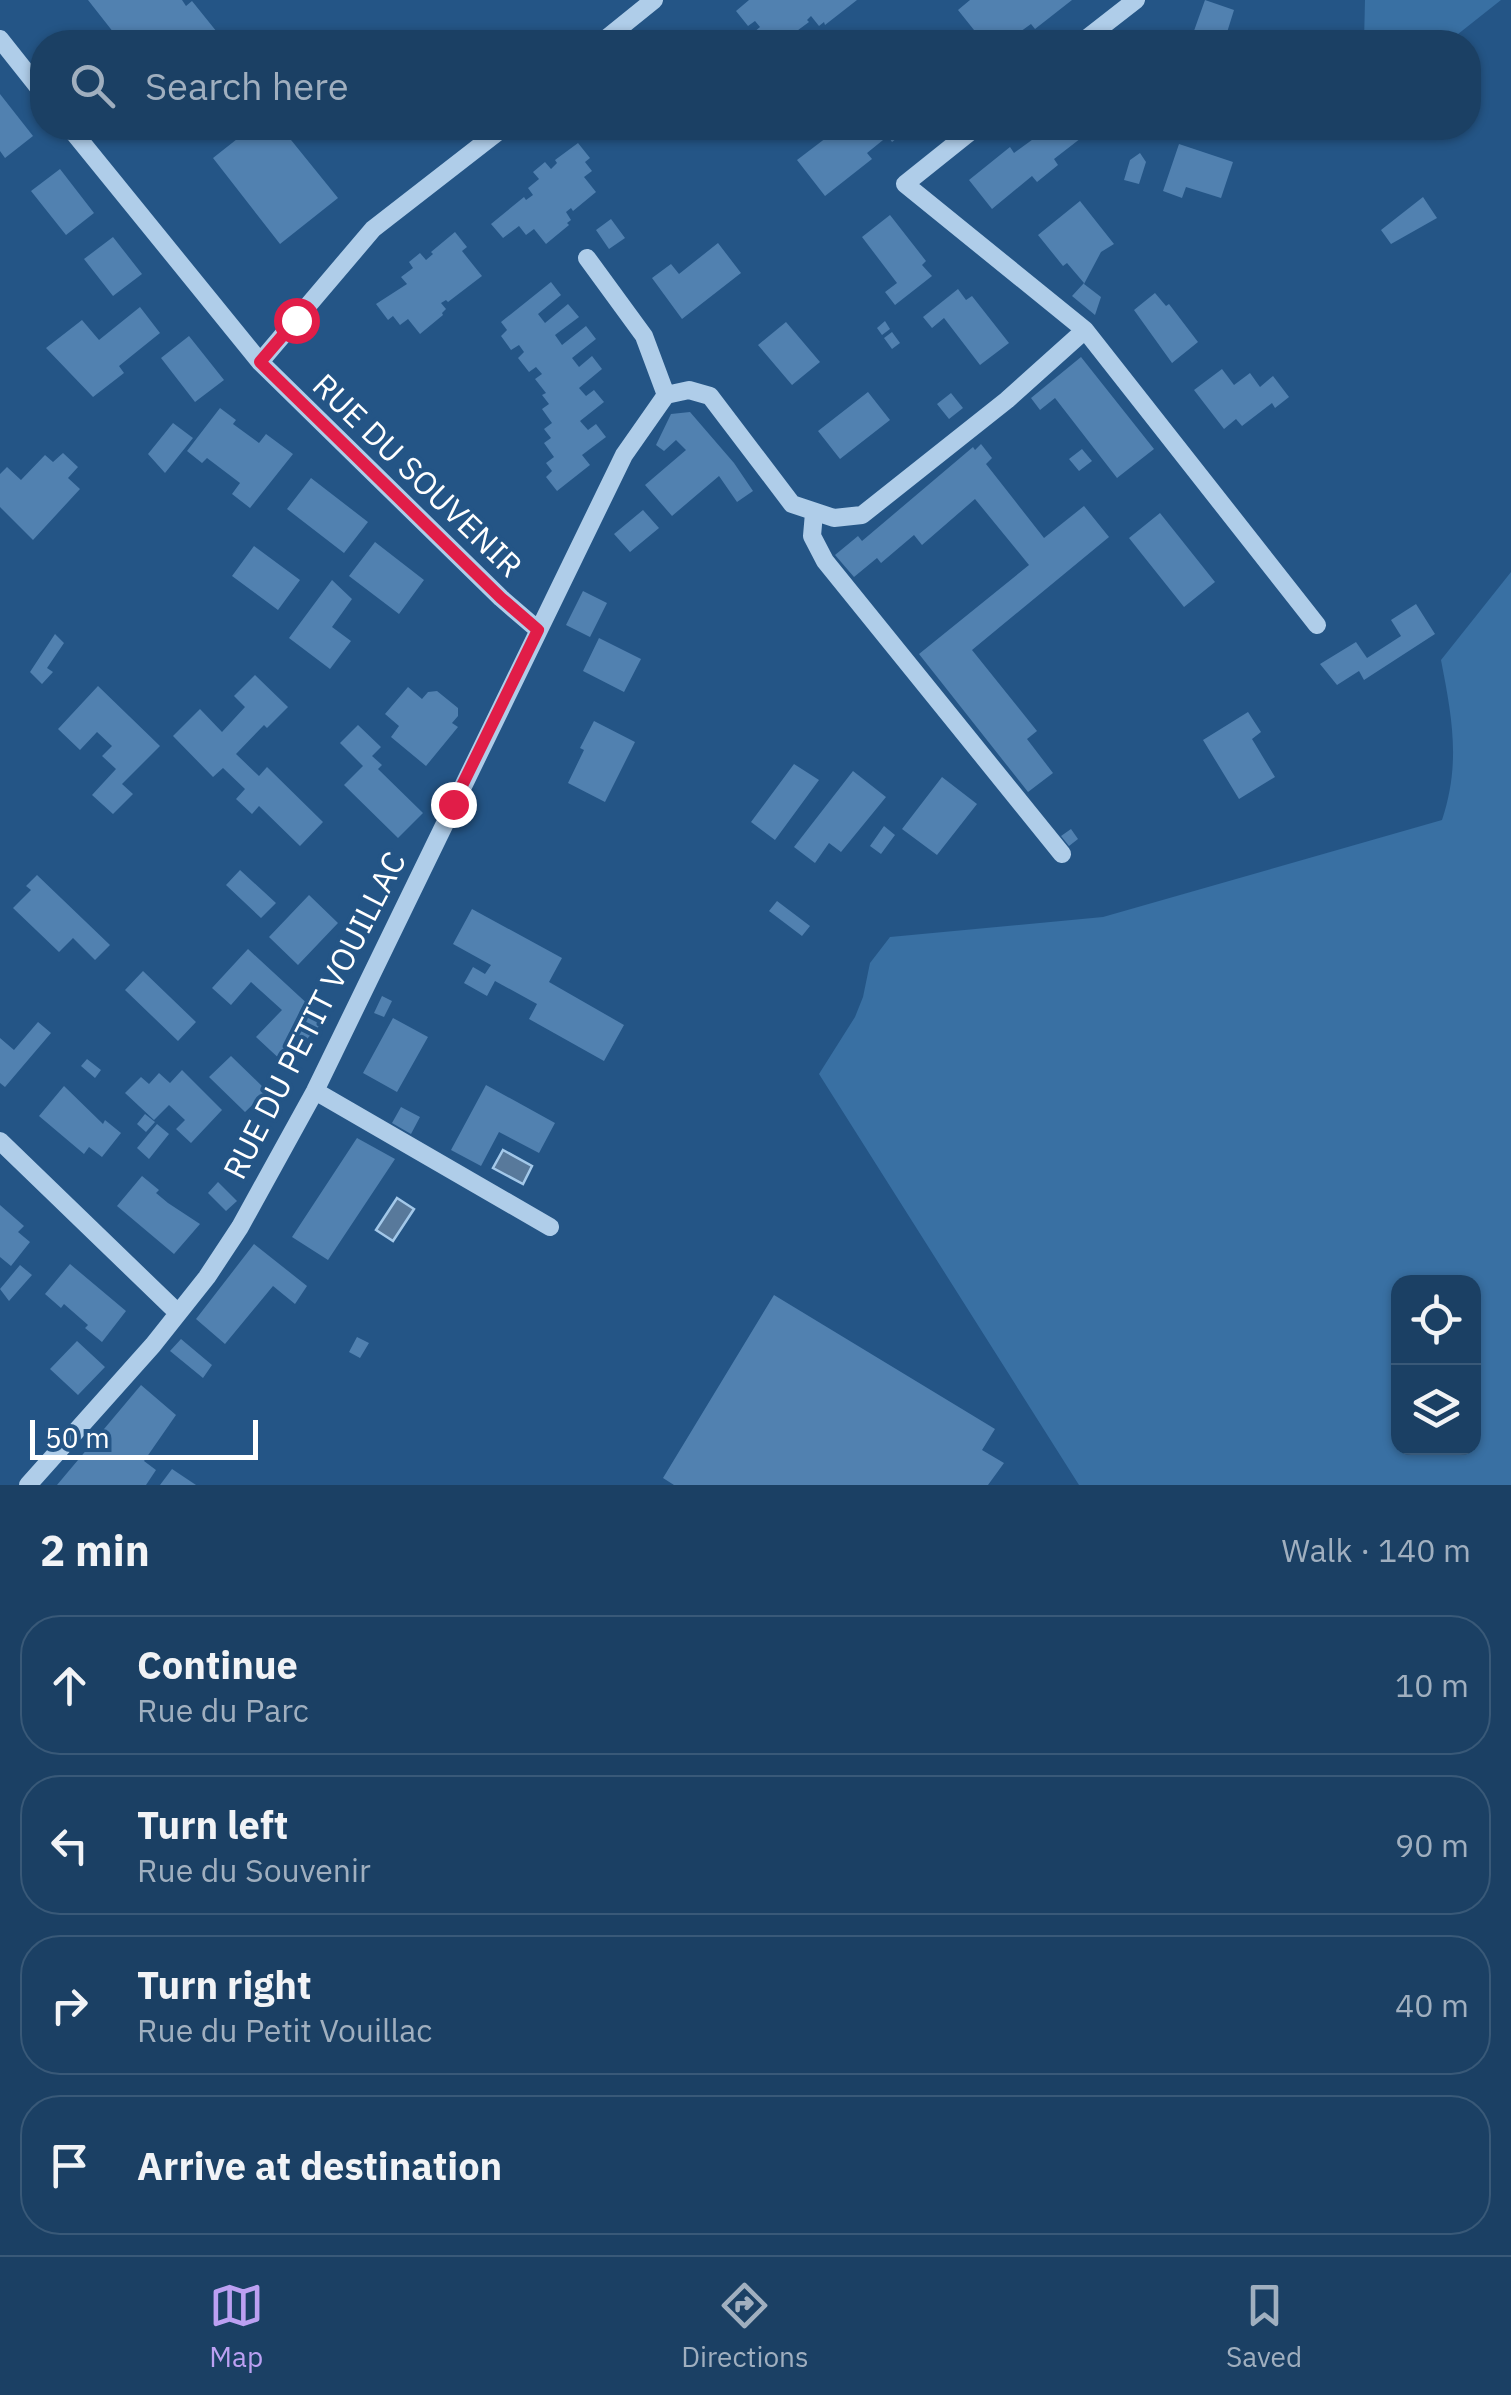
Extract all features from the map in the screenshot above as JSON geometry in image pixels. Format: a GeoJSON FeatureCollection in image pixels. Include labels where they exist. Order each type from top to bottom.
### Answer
{"type":"FeatureCollection","features":[{"type":"Feature","properties":{"kind":"street"},"geometry":{"type":"LineString","coordinates":[[617,30],[654,0]]}},
{"type":"Feature","properties":{"kind":"street"},"geometry":{"type":"LineString","coordinates":[[1097,30],[1136,0]]}},
{"type":"Feature","properties":{"kind":"street"},"geometry":{"type":"LineString","coordinates":[[0,39],[30,77]]}},
{"type":"Feature","properties":{"kind":"street","name":"RUE DU SOUVENIR"},"geometry":{"type":"LineString","coordinates":[[80,140],[260,362],[538,630]]}},
{"type":"Feature","properties":{"kind":"street"},"geometry":{"type":"LineString","coordinates":[[260,362],[373,229],[488,140]]}},
{"type":"Feature","properties":{"kind":"street"},"geometry":{"type":"LineString","coordinates":[[960,140],[905,184],[1085,330],[1316,624]]}},
{"type":"Feature","properties":{"kind":"street"},"geometry":{"type":"LineString","coordinates":[[588,258],[644,336],[666,395],[688,390],[710,396],[792,504],[834,518],[862,515],[1006,400],[1085,330]]}},
{"type":"Feature","properties":{"kind":"street","name":"RUE DU PETIT VOUILLAC"},"geometry":{"type":"LineString","coordinates":[[28,1485],[207,1277],[240,1227],[315,1091],[624,455],[666,395]]}},
{"type":"Feature","properties":{"kind":"street"},"geometry":{"type":"LineString","coordinates":[[814,513],[812,536],[825,561],[1062,854]]}},
{"type":"Feature","properties":{"kind":"street"},"geometry":{"type":"LineString","coordinates":[[315,1091],[550,1227]]}},
{"type":"Feature","properties":{"kind":"street"},"geometry":{"type":"LineString","coordinates":[[0,1141],[178,1312]]}},
{"type":"Feature","properties":{"kind":"shaded area"},"geometry":{"type":"Polygon","coordinates":[[[1365,0],[1501,0],[1463,30],[1364,30],[1365,0]]]}},
{"type":"Feature","properties":{"kind":"shaded area"},"geometry":{"type":"Polygon","coordinates":[[[1511,572],[1511,1485],[1079,1485],[819,1074],[855,1017],[870,963],[890,937],[1103,917],[1442,820],[1453,759],[1441,660],[1511,572]]]}},
{"type":"Feature","properties":{"kind":"shaded area"},"geometry":{"type":"Polygon","coordinates":[[[503,1150],[532,1166],[523,1184],[493,1168],[503,1150]]]}},
{"type":"Feature","properties":{"kind":"shaded area"},"geometry":{"type":"Polygon","coordinates":[[[397,1198],[414,1209],[393,1241],[376,1230],[397,1198]]]}},
{"type":"Feature","properties":{"kind":"building"},"geometry":{"type":"Polygon","coordinates":[[[88,0],[182,0],[186,6],[192,1],[215,30],[112,30],[88,0]]]}},
{"type":"Feature","properties":{"kind":"building"},"geometry":{"type":"Polygon","coordinates":[[[749,0],[857,0],[825,25],[824,22],[819,26],[811,16],[798,30],[756,30],[760,27],[755,21],[748,26],[736,11],[749,0]]]}},
{"type":"Feature","properties":{"kind":"building"},"geometry":{"type":"Polygon","coordinates":[[[970,0],[1072,0],[1035,29],[1031,24],[1023,30],[974,30],[958,10],[970,0]]]}},
{"type":"Feature","properties":{"kind":"building"},"geometry":{"type":"Polygon","coordinates":[[[1205,0],[1234,10],[1228,30],[1194,30],[1205,0]]]}},
{"type":"Feature","properties":{"kind":"building"},"geometry":{"type":"Polygon","coordinates":[[[0,94],[30,132],[30,138],[5,158],[0,151],[0,94]]]}},
{"type":"Feature","properties":{"kind":"building"},"geometry":{"type":"Polygon","coordinates":[[[236,140],[291,140],[338,198],[280,244],[213,158],[236,140]]]}},
{"type":"Feature","properties":{"kind":"building"},"geometry":{"type":"Polygon","coordinates":[[[823,140],[883,140],[867,153],[872,159],[825,196],[797,160],[823,140]]]}},
{"type":"Feature","properties":{"kind":"building"},"geometry":{"type":"Polygon","coordinates":[[[1032,140],[1079,140],[1054,159],[1058,165],[1037,182],[1032,176],[992,209],[969,180],[1010,147],[1014,153],[1032,140]]]}},
{"type":"Feature","properties":{"kind":"building"},"geometry":{"type":"Polygon","coordinates":[[[578,143],[590,158],[585,162],[592,171],[584,177],[596,192],[573,211],[571,208],[566,212],[571,220],[569,225],[546,244],[534,229],[526,235],[519,226],[503,238],[491,224],[524,197],[526,200],[533,195],[528,188],[539,179],[533,172],[545,162],[551,169],[557,163],[555,160],[578,143]]]}},
{"type":"Feature","properties":{"kind":"building"},"geometry":{"type":"Polygon","coordinates":[[[1179,144],[1233,162],[1221,198],[1186,187],[1182,198],[1163,191],[1179,144]]]}},
{"type":"Feature","properties":{"kind":"building"},"geometry":{"type":"Polygon","coordinates":[[[1140,153],[1146,162],[1139,184],[1124,180],[1130,160],[1140,153]]]}},
{"type":"Feature","properties":{"kind":"building"},"geometry":{"type":"Polygon","coordinates":[[[60,169],[94,213],[66,235],[31,191],[60,169]]]}},
{"type":"Feature","properties":{"kind":"building"},"geometry":{"type":"Polygon","coordinates":[[[1423,197],[1437,218],[1391,244],[1381,230],[1423,197]]]}},
{"type":"Feature","properties":{"kind":"building"},"geometry":{"type":"Polygon","coordinates":[[[1080,201],[1114,244],[1101,252],[1084,284],[1101,297],[1095,315],[1072,296],[1084,283],[1067,263],[1063,266],[1038,235],[1080,201]]]}},
{"type":"Feature","properties":{"kind":"building"},"geometry":{"type":"Polygon","coordinates":[[[890,215],[926,261],[922,265],[932,276],[895,305],[885,292],[897,283],[862,237],[890,215]]]}},
{"type":"Feature","properties":{"kind":"building"},"geometry":{"type":"Polygon","coordinates":[[[611,219],[625,238],[609,249],[596,230],[611,219]]]}},
{"type":"Feature","properties":{"kind":"building"},"geometry":{"type":"Polygon","coordinates":[[[455,232],[467,247],[462,251],[482,276],[448,302],[441,303],[446,309],[443,315],[420,334],[408,319],[400,325],[393,316],[388,320],[376,304],[407,284],[401,277],[413,268],[409,262],[420,253],[426,260],[455,232]]]}},
{"type":"Feature","properties":{"kind":"building"},"geometry":{"type":"Polygon","coordinates":[[[113,237],[142,274],[113,296],[84,259],[113,237]]]}},
{"type":"Feature","properties":{"kind":"building"},"geometry":{"type":"Polygon","coordinates":[[[718,243],[741,273],[682,319],[652,278],[671,264],[679,274],[718,243]]]}},
{"type":"Feature","properties":{"kind":"building"},"geometry":{"type":"Polygon","coordinates":[[[551,282],[561,295],[538,314],[545,323],[568,304],[579,317],[555,335],[562,345],[586,326],[596,339],[572,358],[579,367],[592,356],[602,369],[579,388],[586,396],[594,390],[604,402],[580,421],[588,430],[596,424],[606,437],[582,455],[590,465],[557,491],[546,477],[552,471],[546,463],[554,457],[544,443],[551,438],[544,429],[552,423],[542,409],[549,404],[542,395],[546,393],[535,379],[542,374],[536,367],[529,372],[518,358],[524,352],[519,345],[511,350],[501,336],[507,330],[501,322],[551,282]]]}},
{"type":"Feature","properties":{"kind":"building"},"geometry":{"type":"Polygon","coordinates":[[[958,289],[966,300],[972,296],[1009,343],[980,365],[944,318],[932,328],[923,317],[958,289]]]}},
{"type":"Feature","properties":{"kind":"building"},"geometry":{"type":"Polygon","coordinates":[[[1155,293],[1166,306],[1169,304],[1198,342],[1172,363],[1134,310],[1155,293]]]}},
{"type":"Feature","properties":{"kind":"building"},"geometry":{"type":"Polygon","coordinates":[[[140,307],[160,333],[119,366],[124,373],[93,397],[46,348],[82,320],[99,340],[140,307]]]}},
{"type":"Feature","properties":{"kind":"building"},"geometry":{"type":"Polygon","coordinates":[[[885,321],[890,329],[882,335],[877,328],[885,321]]]}},
{"type":"Feature","properties":{"kind":"building"},"geometry":{"type":"Polygon","coordinates":[[[786,322],[820,362],[792,385],[758,345],[786,322]]]}},
{"type":"Feature","properties":{"kind":"building"},"geometry":{"type":"Polygon","coordinates":[[[892,332],[900,343],[892,349],[884,338],[892,332]]]}},
{"type":"Feature","properties":{"kind":"building"},"geometry":{"type":"Polygon","coordinates":[[[189,336],[224,380],[195,402],[161,358],[189,336]]]}},
{"type":"Feature","properties":{"kind":"building"},"geometry":{"type":"Polygon","coordinates":[[[1081,357],[1154,449],[1117,478],[1055,398],[1040,410],[1031,398],[1081,357]]]}},
{"type":"Feature","properties":{"kind":"building"},"geometry":{"type":"Polygon","coordinates":[[[1222,369],[1234,385],[1250,373],[1260,387],[1273,376],[1289,397],[1275,408],[1272,403],[1242,426],[1236,419],[1224,429],[1194,390],[1222,369]]]}},
{"type":"Feature","properties":{"kind":"building"},"geometry":{"type":"Polygon","coordinates":[[[868,392],[890,420],[840,459],[818,431],[868,392]]]}},
{"type":"Feature","properties":{"kind":"building"},"geometry":{"type":"Polygon","coordinates":[[[951,393],[963,408],[949,419],[937,404],[951,393]]]}},
{"type":"Feature","properties":{"kind":"building"},"geometry":{"type":"Polygon","coordinates":[[[220,408],[236,420],[233,424],[259,443],[266,434],[293,454],[250,508],[232,494],[240,483],[207,458],[202,463],[187,451],[220,408]]]}},
{"type":"Feature","properties":{"kind":"building"},"geometry":{"type":"Polygon","coordinates":[[[690,412],[753,491],[737,502],[719,476],[672,516],[645,485],[686,450],[676,440],[664,451],[656,445],[671,414],[690,412]]]}},
{"type":"Feature","properties":{"kind":"building"},"geometry":{"type":"Polygon","coordinates":[[[173,423],[193,438],[165,473],[148,454],[173,423]]]}},
{"type":"Feature","properties":{"kind":"building"},"geometry":{"type":"Polygon","coordinates":[[[981,444],[992,458],[986,464],[1044,538],[1084,506],[1109,537],[972,650],[1037,731],[1027,739],[1053,773],[1028,792],[919,654],[1029,565],[975,499],[922,545],[914,535],[881,563],[877,558],[854,577],[835,555],[858,536],[862,541],[981,444]]]}},
{"type":"Feature","properties":{"kind":"building"},"geometry":{"type":"Polygon","coordinates":[[[1082,449],[1092,461],[1079,471],[1069,459],[1082,449]]]}},
{"type":"Feature","properties":{"kind":"building"},"geometry":{"type":"Polygon","coordinates":[[[63,453],[78,467],[68,478],[80,489],[33,540],[0,507],[0,474],[7,467],[21,480],[45,455],[53,462],[63,453]]]}},
{"type":"Feature","properties":{"kind":"building"},"geometry":{"type":"Polygon","coordinates":[[[311,478],[368,522],[344,553],[287,509],[311,478]]]}},
{"type":"Feature","properties":{"kind":"building"},"geometry":{"type":"Polygon","coordinates":[[[643,510],[659,528],[630,552],[614,534],[643,510]]]}},
{"type":"Feature","properties":{"kind":"building"},"geometry":{"type":"Polygon","coordinates":[[[1160,513],[1215,582],[1184,607],[1129,538],[1160,513]]]}},
{"type":"Feature","properties":{"kind":"building"},"geometry":{"type":"Polygon","coordinates":[[[375,542],[424,580],[399,614],[349,576],[375,542]]]}},
{"type":"Feature","properties":{"kind":"building"},"geometry":{"type":"Polygon","coordinates":[[[254,546],[300,580],[278,610],[232,576],[254,546]]]}},
{"type":"Feature","properties":{"kind":"building"},"geometry":{"type":"Polygon","coordinates":[[[332,580],[352,599],[332,627],[351,641],[330,669],[289,638],[332,580]]]}},
{"type":"Feature","properties":{"kind":"building"},"geometry":{"type":"Polygon","coordinates":[[[583,591],[607,603],[590,637],[566,625],[583,591]]]}},
{"type":"Feature","properties":{"kind":"building"},"geometry":{"type":"Polygon","coordinates":[[[1416,604],[1435,634],[1364,680],[1359,671],[1337,685],[1320,664],[1356,642],[1367,658],[1401,636],[1391,620],[1416,604]]]}},
{"type":"Feature","properties":{"kind":"building"},"geometry":{"type":"Polygon","coordinates":[[[55,634],[64,643],[47,668],[53,672],[42,684],[30,672],[55,634]]]}},
{"type":"Feature","properties":{"kind":"building"},"geometry":{"type":"Polygon","coordinates":[[[599,638],[641,659],[624,692],[583,671],[599,638]]]}},
{"type":"Feature","properties":{"kind":"building"},"geometry":{"type":"Polygon","coordinates":[[[255,675],[288,707],[236,754],[259,776],[267,767],[323,822],[300,846],[259,806],[252,814],[236,799],[245,789],[223,768],[213,777],[173,736],[200,709],[222,732],[245,707],[234,696],[255,675]]]}},
{"type":"Feature","properties":{"kind":"building"},"geometry":{"type":"Polygon","coordinates":[[[98,686],[160,746],[122,784],[133,794],[113,814],[92,795],[116,769],[102,756],[112,746],[97,732],[80,750],[58,729],[98,686]]]}},
{"type":"Feature","properties":{"kind":"building"},"geometry":{"type":"Polygon","coordinates":[[[408,687],[422,699],[428,692],[437,691],[458,708],[452,723],[458,727],[426,766],[391,737],[399,726],[385,714],[408,687]]]}},
{"type":"Feature","properties":{"kind":"building"},"geometry":{"type":"Polygon","coordinates":[[[1248,712],[1261,732],[1252,739],[1275,777],[1239,799],[1203,740],[1248,712]]]}},
{"type":"Feature","properties":{"kind":"building"},"geometry":{"type":"Polygon","coordinates":[[[594,721],[635,742],[605,802],[568,783],[594,721]]]}},
{"type":"Feature","properties":{"kind":"building"},"geometry":{"type":"Polygon","coordinates":[[[358,725],[381,747],[372,756],[382,765],[378,769],[423,813],[398,838],[344,785],[363,766],[340,743],[358,725]]]}},
{"type":"Feature","properties":{"kind":"building"},"geometry":{"type":"Polygon","coordinates":[[[794,764],[819,780],[775,840],[751,822],[794,764]]]}},
{"type":"Feature","properties":{"kind":"building"},"geometry":{"type":"Polygon","coordinates":[[[853,771],[886,797],[841,852],[829,843],[815,863],[794,847],[853,771]]]}},
{"type":"Feature","properties":{"kind":"building"},"geometry":{"type":"Polygon","coordinates":[[[942,777],[977,804],[937,855],[902,829],[942,777]]]}},
{"type":"Feature","properties":{"kind":"building"},"geometry":{"type":"Polygon","coordinates":[[[884,826],[895,835],[881,854],[870,846],[884,826]]]}},
{"type":"Feature","properties":{"kind":"building"},"geometry":{"type":"Polygon","coordinates":[[[1071,829],[1078,839],[1069,846],[1061,836],[1071,829]]]}},
{"type":"Feature","properties":{"kind":"building"},"geometry":{"type":"Polygon","coordinates":[[[240,870],[276,903],[261,918],[226,885],[240,870]]]}},
{"type":"Feature","properties":{"kind":"building"},"geometry":{"type":"Polygon","coordinates":[[[37,875],[110,945],[95,960],[73,938],[59,952],[13,908],[31,890],[26,886],[37,875]]]}},
{"type":"Feature","properties":{"kind":"building"},"geometry":{"type":"Polygon","coordinates":[[[309,895],[338,923],[298,965],[269,937],[309,895]]]}},
{"type":"Feature","properties":{"kind":"building"},"geometry":{"type":"Polygon","coordinates":[[[777,901],[810,926],[802,936],[769,911],[777,901]]]}},
{"type":"Feature","properties":{"kind":"building"},"geometry":{"type":"Polygon","coordinates":[[[472,909],[562,958],[549,982],[624,1025],[604,1061],[529,1019],[537,1004],[495,981],[487,996],[464,983],[473,967],[485,974],[491,965],[453,944],[472,909]]]}},
{"type":"Feature","properties":{"kind":"building"},"geometry":{"type":"Polygon","coordinates":[[[248,949],[325,1020],[284,1063],[256,1037],[282,1010],[251,982],[231,1005],[212,988],[248,949]]]}},
{"type":"Feature","properties":{"kind":"building"},"geometry":{"type":"Polygon","coordinates":[[[143,971],[196,1022],[178,1041],[125,990],[143,971]]]}},
{"type":"Feature","properties":{"kind":"building"},"geometry":{"type":"Polygon","coordinates":[[[382,996],[392,1001],[384,1017],[374,1013],[382,996]]]}},
{"type":"Feature","properties":{"kind":"building"},"geometry":{"type":"Polygon","coordinates":[[[393,1018],[428,1037],[397,1092],[363,1073],[393,1018]]]}},
{"type":"Feature","properties":{"kind":"building"},"geometry":{"type":"Polygon","coordinates":[[[38,1022],[51,1033],[5,1087],[0,1083],[0,1038],[14,1050],[38,1022]]]}},
{"type":"Feature","properties":{"kind":"building"},"geometry":{"type":"Polygon","coordinates":[[[231,1056],[267,1091],[245,1112],[209,1077],[231,1056]]]}},
{"type":"Feature","properties":{"kind":"building"},"geometry":{"type":"Polygon","coordinates":[[[87,1059],[101,1070],[95,1078],[81,1066],[87,1059]]]}},
{"type":"Feature","properties":{"kind":"building"},"geometry":{"type":"Polygon","coordinates":[[[182,1070],[222,1110],[191,1143],[176,1129],[185,1120],[169,1105],[154,1120],[125,1093],[141,1077],[149,1084],[159,1073],[170,1083],[182,1070]]]}},
{"type":"Feature","properties":{"kind":"building"},"geometry":{"type":"Polygon","coordinates":[[[486,1085],[555,1123],[539,1153],[499,1132],[481,1166],[451,1150],[486,1085]]]}},
{"type":"Feature","properties":{"kind":"building"},"geometry":{"type":"Polygon","coordinates":[[[64,1086],[103,1124],[105,1120],[121,1133],[102,1157],[89,1147],[84,1154],[39,1116],[64,1086]]]}},
{"type":"Feature","properties":{"kind":"building"},"geometry":{"type":"Polygon","coordinates":[[[401,1107],[420,1117],[411,1134],[392,1123],[401,1107]]]}},
{"type":"Feature","properties":{"kind":"building"},"geometry":{"type":"Polygon","coordinates":[[[145,1114],[155,1122],[146,1132],[137,1124],[145,1114]]]}},
{"type":"Feature","properties":{"kind":"building"},"geometry":{"type":"Polygon","coordinates":[[[157,1124],[169,1134],[149,1159],[137,1148],[157,1124]]]}},
{"type":"Feature","properties":{"kind":"building"},"geometry":{"type":"Polygon","coordinates":[[[357,1138],[395,1159],[328,1260],[292,1237],[357,1138]]]}},
{"type":"Feature","properties":{"kind":"building"},"geometry":{"type":"Polygon","coordinates":[[[142,1176],[168,1203],[200,1224],[174,1254],[117,1206],[142,1176]]]}},
{"type":"Feature","properties":{"kind":"building"},"geometry":{"type":"Polygon","coordinates":[[[218,1182],[237,1201],[226,1211],[208,1193],[218,1182]]]}},
{"type":"Feature","properties":{"kind":"building"},"geometry":{"type":"Polygon","coordinates":[[[0,1205],[24,1226],[18,1232],[30,1242],[11,1266],[0,1257],[0,1205]]]}},
{"type":"Feature","properties":{"kind":"building"},"geometry":{"type":"Polygon","coordinates":[[[254,1244],[307,1286],[295,1304],[273,1286],[225,1344],[196,1319],[254,1244]]]}},
{"type":"Feature","properties":{"kind":"building"},"geometry":{"type":"Polygon","coordinates":[[[70,1264],[126,1311],[102,1342],[64,1304],[61,1308],[45,1294],[70,1264]]]}},
{"type":"Feature","properties":{"kind":"building"},"geometry":{"type":"Polygon","coordinates":[[[20,1265],[32,1275],[9,1301],[0,1289],[20,1265]]]}},
{"type":"Feature","properties":{"kind":"building"},"geometry":{"type":"Polygon","coordinates":[[[774,1295],[995,1429],[982,1450],[1004,1463],[988,1485],[674,1485],[663,1478],[774,1295]]]}},
{"type":"Feature","properties":{"kind":"building"},"geometry":{"type":"Polygon","coordinates":[[[357,1337],[369,1343],[360,1358],[349,1352],[357,1337]]]}},
{"type":"Feature","properties":{"kind":"building"},"geometry":{"type":"Polygon","coordinates":[[[181,1339],[212,1365],[203,1378],[170,1351],[181,1339]]]}},
{"type":"Feature","properties":{"kind":"building"},"geometry":{"type":"Polygon","coordinates":[[[77,1341],[105,1367],[78,1395],[50,1369],[77,1341]]]}},
{"type":"Feature","properties":{"kind":"building"},"geometry":{"type":"Polygon","coordinates":[[[141,1385],[176,1415],[144,1461],[156,1470],[146,1485],[57,1485],[141,1385]]]}},
{"type":"Feature","properties":{"kind":"building"},"geometry":{"type":"Polygon","coordinates":[[[172,1469],[196,1485],[160,1485],[172,1469]]]}},
{"type":"Feature","properties":{"kind":"route"},"geometry":{"type":"LineString","coordinates":[[296,320],[260,362],[538,630],[453,804]]}}]}
